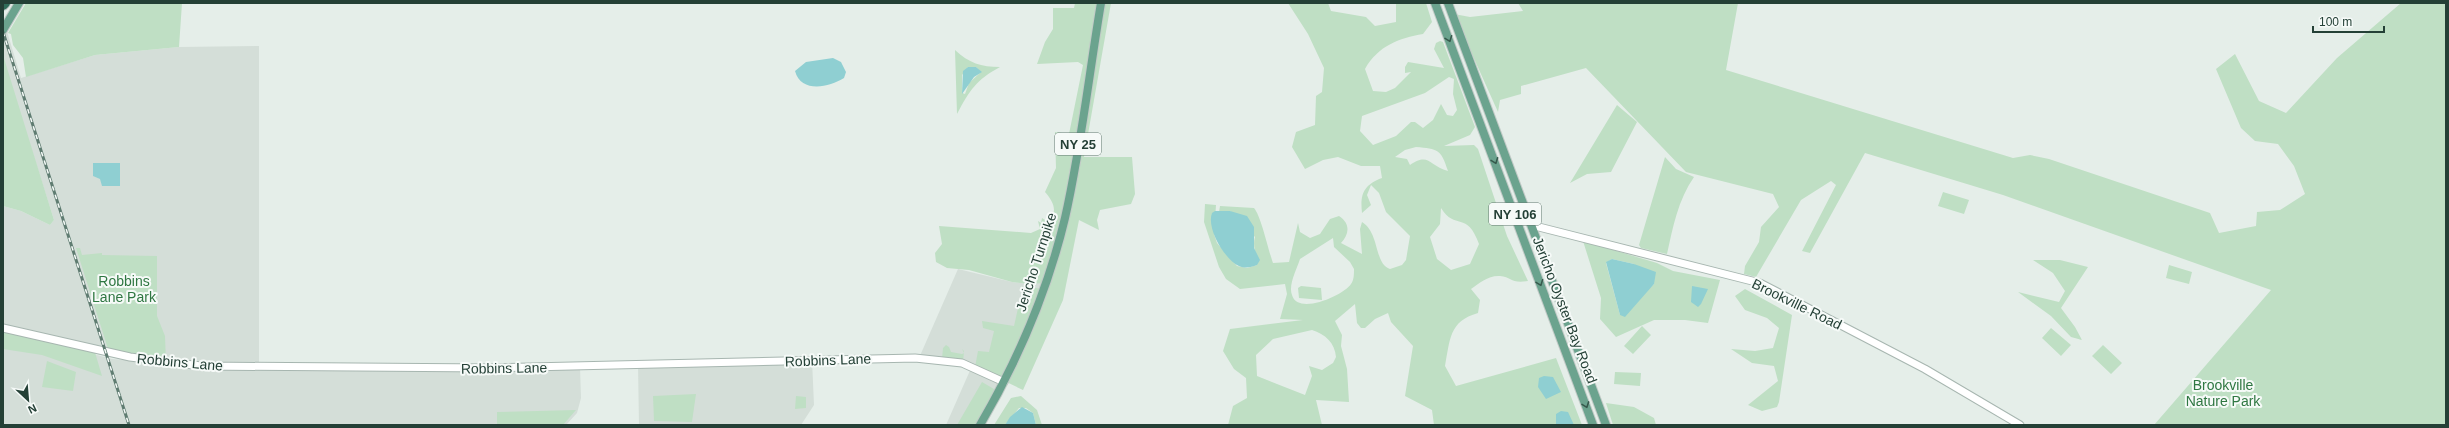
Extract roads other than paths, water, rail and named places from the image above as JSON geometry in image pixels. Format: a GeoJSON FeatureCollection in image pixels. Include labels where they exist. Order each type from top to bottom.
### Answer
{"type":"FeatureCollection","features":[{"type":"Feature","properties":{"kind":"main road"},"geometry":{"type":"LineString","coordinates":[[3,30],[19,3]]}},
{"type":"Feature","properties":{"kind":"main road","name":"Jericho Turnpike"},"geometry":{"type":"LineString","coordinates":[[980,425],[1004,382],[1047,278],[1064,218],[1101,3]]}},
{"type":"Feature","properties":{"kind":"main road","name":"Jericho Oyster Bay Road"},"geometry":{"type":"LineString","coordinates":[[1435,3],[1593,425]]}},
{"type":"Feature","properties":{"kind":"main road"},"geometry":{"type":"LineString","coordinates":[[1438,12],[1449,5]]}},
{"type":"Feature","properties":{"kind":"main road","name":"Jericho Oyster Bay Road"},"geometry":{"type":"LineString","coordinates":[[1449,5],[1606,425]]}},
{"type":"Feature","properties":{"kind":"main road"},"geometry":{"type":"LineString","coordinates":[[1504,184],[1509,190],[1520,220],[1531,225]]}},
{"type":"Feature","properties":{"kind":"street","name":"Brookville Road"},"geometry":{"type":"LineString","coordinates":[[1531,225],[1760,284],[1925,369],[2020,425]]}},
{"type":"Feature","properties":{"kind":"street","name":"Robbins Lane"},"geometry":{"type":"LineString","coordinates":[[3,328],[130,357],[194,365],[491,368],[915,358],[962,363],[1004,382]]}},
{"type":"Feature","properties":{"kind":"water"},"geometry":{"type":"Polygon","coordinates":[[[833,58],[841,62],[846,72],[844,78],[823,86],[809,86],[798,78],[795,71],[806,62],[833,58]]]}},
{"type":"Feature","properties":{"kind":"water"},"geometry":{"type":"Polygon","coordinates":[[[968,67],[976,67],[982,72],[974,77],[962,94],[963,71],[968,67]]]}},
{"type":"Feature","properties":{"kind":"water"},"geometry":{"type":"Polygon","coordinates":[[[93,163],[120,163],[120,186],[102,186],[100,179],[93,176],[93,163]]]}},
{"type":"Feature","properties":{"kind":"water"},"geometry":{"type":"Polygon","coordinates":[[[1215,211],[1230,211],[1247,216],[1254,227],[1254,248],[1260,260],[1257,265],[1246,268],[1239,266],[1234,263],[1223,251],[1214,235],[1212,227],[1212,213],[1215,211]]]}},
{"type":"Feature","properties":{"kind":"water"},"geometry":{"type":"Polygon","coordinates":[[[1612,259],[1634,264],[1656,272],[1654,284],[1625,317],[1620,315],[1606,262],[1612,259]]]}},
{"type":"Feature","properties":{"kind":"water"},"geometry":{"type":"Polygon","coordinates":[[[1692,286],[1708,289],[1698,307],[1691,302],[1692,286]]]}},
{"type":"Feature","properties":{"kind":"water"},"geometry":{"type":"Polygon","coordinates":[[[1544,376],[1553,377],[1561,392],[1546,399],[1538,387],[1539,378],[1544,376]]]}},
{"type":"Feature","properties":{"kind":"water"},"geometry":{"type":"Polygon","coordinates":[[[1022,407],[1033,413],[1036,425],[1005,425],[1010,417],[1022,407]]]}},
{"type":"Feature","properties":{"kind":"water"},"geometry":{"type":"Polygon","coordinates":[[[1561,411],[1568,412],[1574,425],[1556,425],[1556,414],[1561,411]]]}},
{"type":"Feature","properties":{"kind":"railway"},"geometry":{"type":"LineString","coordinates":[[3,32],[129,425]]}},
{"type":"Feature","properties":{"kind":"park label","name":"Robbins Lane Park"},"geometry":{"type":"Point","coordinates":[124,290]}},
{"type":"Feature","properties":{"kind":"park label","name":"Brookville Nature Park"},"geometry":{"type":"Point","coordinates":[2223,394]}}]}
